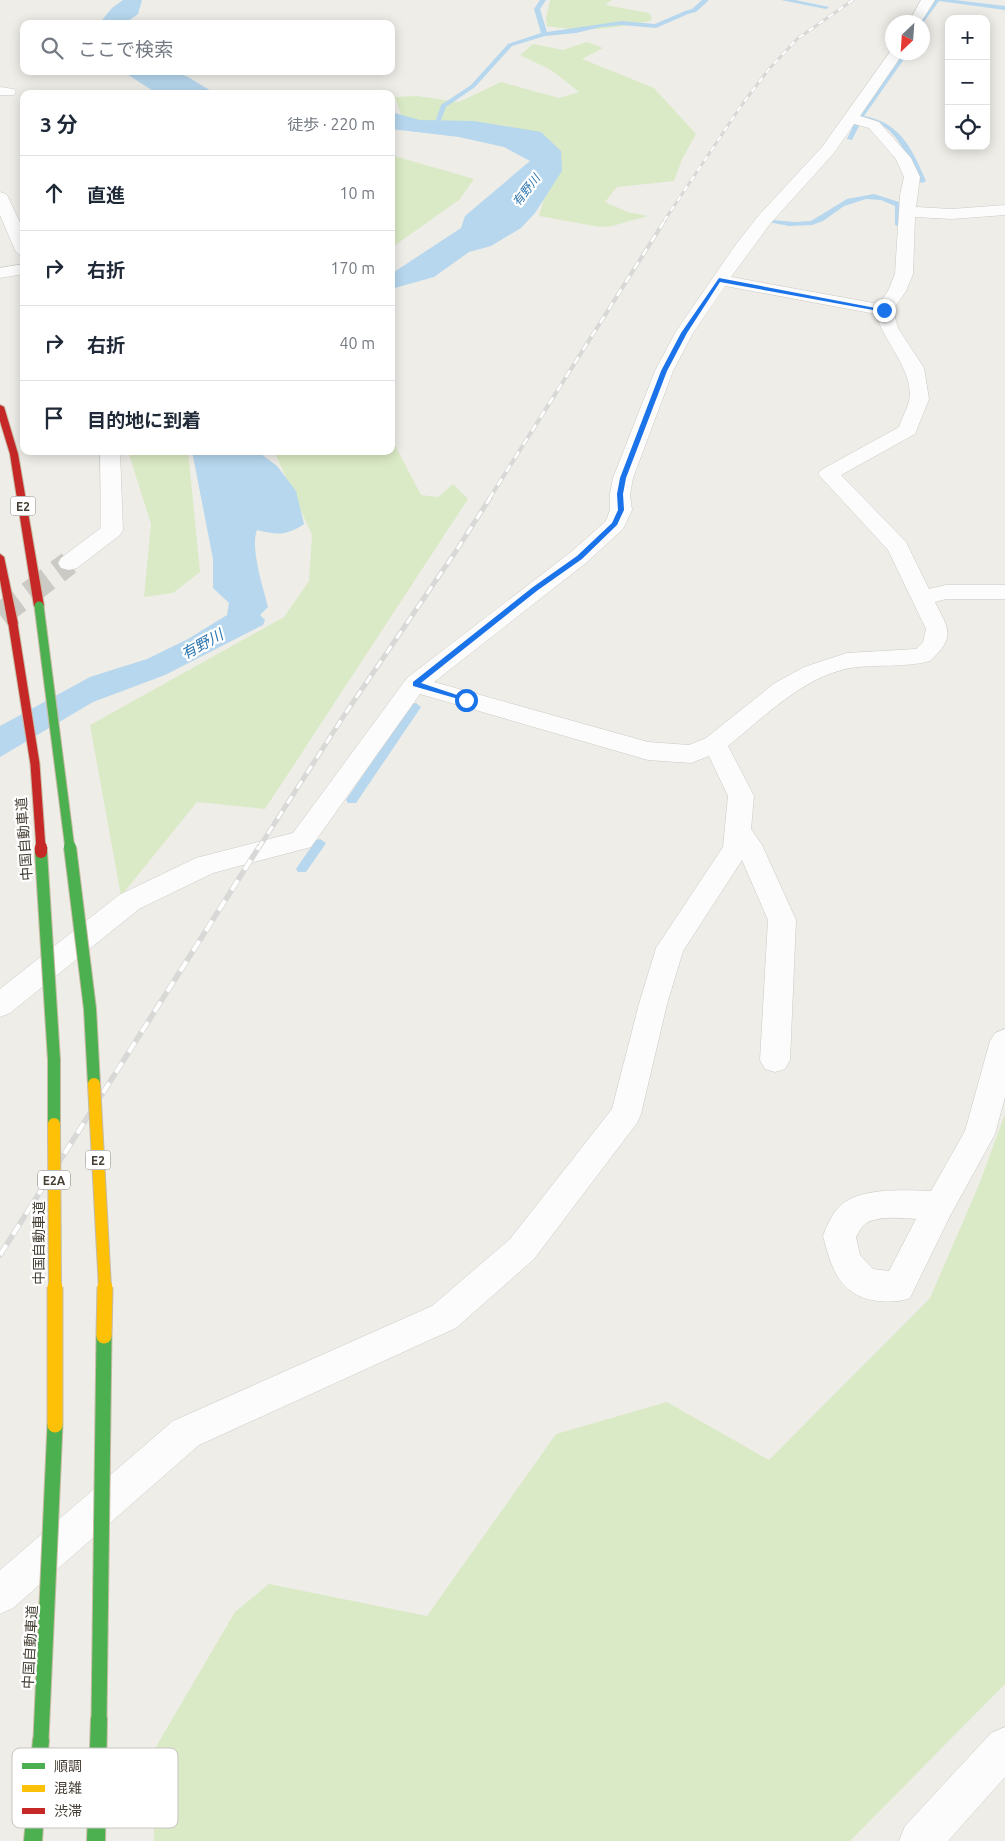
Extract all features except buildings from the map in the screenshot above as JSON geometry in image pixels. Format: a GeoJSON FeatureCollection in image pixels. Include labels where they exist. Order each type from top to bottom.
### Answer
{"type":"FeatureCollection","features":[{"type":"Feature","properties":{"kind":"highway","name":"E2"},"geometry":{"type":"LineString","coordinates":[[0,407],[14,454],[38,606],[90,1009],[105,1288],[98,1748]]}},
{"type":"Feature","properties":{"kind":"highway","name":"中国自動車道"},"geometry":{"type":"LineString","coordinates":[[0,558],[13,624],[35,764],[54,1060],[55,1424],[40,1748]]}},
{"type":"Feature","properties":{"kind":"highway","name":"中国自動車道"},"geometry":{"type":"LineString","coordinates":[[33,1841],[34,1828]]}},
{"type":"Feature","properties":{"kind":"highway","name":"E2"},"geometry":{"type":"LineString","coordinates":[[96,1828],[96,1841]]}},
{"type":"Feature","properties":{"kind":"street"},"geometry":{"type":"LineString","coordinates":[[919,15],[928,0]]}},
{"type":"Feature","properties":{"kind":"street"},"geometry":{"type":"LineString","coordinates":[[0,1005],[129,902],[205,865],[302,840],[383,726],[416,684],[579,557],[615,524],[621,510],[620,494],[623,478],[664,371],[684,333],[719,280],[764,220],[828,150],[891,60]]}},
{"type":"Feature","properties":{"kind":"street"},"geometry":{"type":"LineString","coordinates":[[851,118],[874,125],[903,158],[912,177],[907,212],[904,274],[897,291],[884,310]]}},
{"type":"Feature","properties":{"kind":"street"},"geometry":{"type":"LineString","coordinates":[[0,197],[20,241]]}},
{"type":"Feature","properties":{"kind":"street"},"geometry":{"type":"LineString","coordinates":[[907,212],[952,214],[1005,210]]}},
{"type":"Feature","properties":{"kind":"street"},"geometry":{"type":"LineString","coordinates":[[0,273],[20,269]]}},
{"type":"Feature","properties":{"kind":"street"},"geometry":{"type":"LineString","coordinates":[[719,280],[884,310]]}},
{"type":"Feature","properties":{"kind":"street"},"geometry":{"type":"LineString","coordinates":[[416,684],[648,751],[692,754],[714,744],[783,689],[812,673],[847,661],[922,656],[934,645],[937,629],[898,547],[828,474],[908,430],[919,399],[916,368],[904,353],[890,328],[884,310]]}},
{"type":"Feature","properties":{"kind":"street"},"geometry":{"type":"LineString","coordinates":[[69,563],[112,530],[110,455]]}},
{"type":"Feature","properties":{"kind":"street"},"geometry":{"type":"LineString","coordinates":[[922,598],[946,592],[1005,592]]}},
{"type":"Feature","properties":{"kind":"street"},"geometry":{"type":"LineString","coordinates":[[0,1595],[186,1433],[444,1317],[522,1249],[626,1114],[653,1004],[670,948],[736,848],[741,796],[714,744]]}},
{"type":"Feature","properties":{"kind":"street"},"geometry":{"type":"LineString","coordinates":[[738,830],[749,845],[782,920],[775,1060]]}},
{"type":"Feature","properties":{"kind":"street"},"geometry":{"type":"LineString","coordinates":[[939,1206],[980,1134],[1005,1041]]}},
{"type":"Feature","properties":{"kind":"street"},"geometry":{"type":"LineString","coordinates":[[920,1841],[1005,1746]]}},
{"type":"Feature","properties":{"kind":"green space"},"geometry":{"type":"Polygon","coordinates":[[[550,0],[612,0],[605,5],[649,13],[652,18],[650,21],[599,29],[547,26],[546,19],[550,0]]]}},
{"type":"Feature","properties":{"kind":"green space"},"geometry":{"type":"Polygon","coordinates":[[[587,42],[603,48],[582,59],[654,88],[696,134],[682,159],[674,181],[617,187],[605,202],[628,212],[648,216],[612,226],[600,227],[539,216],[557,153],[404,123],[395,97],[417,96],[459,102],[501,82],[559,98],[579,92],[551,70],[520,55],[533,44],[563,50],[587,42]]]}},
{"type":"Feature","properties":{"kind":"green space"},"geometry":{"type":"Polygon","coordinates":[[[395,156],[474,179],[459,200],[395,245],[395,156]]]}},
{"type":"Feature","properties":{"kind":"green space"},"geometry":{"type":"Polygon","coordinates":[[[395,446],[421,495],[438,497],[453,484],[468,499],[265,809],[197,802],[121,896],[90,725],[284,617],[309,581],[312,535],[276,455],[395,455],[395,446]]]}},
{"type":"Feature","properties":{"kind":"green space"},"geometry":{"type":"Polygon","coordinates":[[[129,455],[188,455],[200,572],[173,593],[144,597],[151,524],[129,455]]]}},
{"type":"Feature","properties":{"kind":"green space"},"geometry":{"type":"Polygon","coordinates":[[[1005,1114],[1005,1684],[850,1841],[154,1841],[154,1828],[178,1828],[178,1748],[155,1748],[235,1612],[269,1584],[427,1616],[556,1434],[667,1402],[769,1460],[930,1298],[978,1187],[1005,1114]]]}},
{"type":"Feature","properties":{"kind":"water"},"geometry":{"type":"Polygon","coordinates":[[[123,0],[142,0],[138,14],[130,20],[102,20],[112,8],[123,0]]]}},
{"type":"Feature","properties":{"kind":"water"},"geometry":{"type":"Polygon","coordinates":[[[128,75],[183,75],[209,90],[152,90],[128,75]]]}},
{"type":"Feature","properties":{"kind":"water","name":"有野川"},"geometry":{"type":"Polygon","coordinates":[[[395,113],[420,120],[474,121],[541,132],[561,151],[562,171],[535,213],[521,228],[491,246],[469,252],[434,277],[395,288],[395,271],[461,228],[465,216],[530,161],[504,147],[459,137],[395,129],[395,113]]]}},
{"type":"Feature","properties":{"kind":"water","name":"有野川"},"geometry":{"type":"Polygon","coordinates":[[[193,455],[262,455],[277,466],[296,491],[304,524],[292,531],[281,533],[257,530],[255,538],[256,557],[268,607],[260,615],[265,620],[263,625],[165,675],[93,702],[0,757],[0,726],[90,677],[147,659],[188,639],[227,615],[229,603],[213,588],[213,559],[193,455]]]}},
{"type":"Feature","properties":{"kind":"waterway"},"geometry":{"type":"LineString","coordinates":[[543,0],[537,9],[544,34]]}},
{"type":"Feature","properties":{"kind":"waterway"},"geometry":{"type":"LineString","coordinates":[[544,34],[622,23],[656,26],[687,12],[694,11],[706,0]]}},
{"type":"Feature","properties":{"kind":"waterway"},"geometry":{"type":"LineString","coordinates":[[784,0],[826,7]]}},
{"type":"Feature","properties":{"kind":"waterway"},"geometry":{"type":"LineString","coordinates":[[926,15],[936,0]]}},
{"type":"Feature","properties":{"kind":"waterway"},"geometry":{"type":"LineString","coordinates":[[941,0],[1005,8]]}},
{"type":"Feature","properties":{"kind":"waterway"},"geometry":{"type":"LineString","coordinates":[[435,128],[443,106],[473,86],[510,45],[544,34]]}},
{"type":"Feature","properties":{"kind":"waterway"},"geometry":{"type":"LineString","coordinates":[[860,117],[900,60]]}},
{"type":"Feature","properties":{"kind":"waterway"},"geometry":{"type":"LineString","coordinates":[[850,139],[860,117]]}},
{"type":"Feature","properties":{"kind":"waterway"},"geometry":{"type":"LineString","coordinates":[[860,117],[879,121],[893,131],[905,147],[922,181]]}},
{"type":"Feature","properties":{"kind":"waterway"},"geometry":{"type":"LineString","coordinates":[[772,222],[812,223],[820,220],[842,204],[866,196],[882,198],[899,205],[899,225]]}},
{"type":"Feature","properties":{"kind":"waterway"},"geometry":{"type":"LineString","coordinates":[[352,800],[416,707]]}},
{"type":"Feature","properties":{"kind":"waterway"},"geometry":{"type":"LineString","coordinates":[[302,869],[320,843]]}},
{"type":"Feature","properties":{"kind":"tunnel"},"geometry":{"type":"LineString","coordinates":[[0,615],[69,563]]}},
{"type":"Feature","properties":{"kind":"railway"},"geometry":{"type":"LineString","coordinates":[[664,221],[741,106],[769,69],[797,39],[853,0]]}},
{"type":"Feature","properties":{"kind":"railway"},"geometry":{"type":"LineString","coordinates":[[489,499],[665,220]]}},
{"type":"Feature","properties":{"kind":"railway"},"geometry":{"type":"LineString","coordinates":[[258,849],[345,714],[490,498]]}},
{"type":"Feature","properties":{"kind":"railway"},"geometry":{"type":"LineString","coordinates":[[0,1255],[259,847]]}},
{"type":"Feature","properties":{"kind":"traffic: fast"},"geometry":{"type":"LineString","coordinates":[[39,606],[90,1009],[94,1084]]}},
{"type":"Feature","properties":{"kind":"traffic: fast"},"geometry":{"type":"LineString","coordinates":[[41,852],[54,1060],[54,1124]]}},
{"type":"Feature","properties":{"kind":"traffic: fast"},"geometry":{"type":"LineString","coordinates":[[99,1718],[104,1336]]}},
{"type":"Feature","properties":{"kind":"traffic: fast"},"geometry":{"type":"LineString","coordinates":[[41,1739],[55,1425]]}},
{"type":"Feature","properties":{"kind":"traffic: fast"},"geometry":{"type":"LineString","coordinates":[[98,1748],[99,1718]]}},
{"type":"Feature","properties":{"kind":"traffic: fast"},"geometry":{"type":"LineString","coordinates":[[40,1748],[41,1739]]}},
{"type":"Feature","properties":{"kind":"traffic: fast"},"geometry":{"type":"LineString","coordinates":[[33,1841],[34,1828]]}},
{"type":"Feature","properties":{"kind":"traffic: fast"},"geometry":{"type":"LineString","coordinates":[[96,1828],[96,1841]]}},
{"type":"Feature","properties":{"kind":"traffic: jam"},"geometry":{"type":"LineString","coordinates":[[0,407],[14,454],[39,606]]}},
{"type":"Feature","properties":{"kind":"traffic: jam"},"geometry":{"type":"LineString","coordinates":[[0,557],[13,624]]}},
{"type":"Feature","properties":{"kind":"traffic: jam"},"geometry":{"type":"LineString","coordinates":[[13,624],[35,764],[41,852]]}},
{"type":"Feature","properties":{"kind":"traffic: slow"},"geometry":{"type":"LineString","coordinates":[[94,1084],[105,1288],[104,1336]]}},
{"type":"Feature","properties":{"kind":"traffic: slow"},"geometry":{"type":"LineString","coordinates":[[54,1124],[55,1425]]}},
{"type":"Feature","properties":{"kind":"route"},"geometry":{"type":"LineString","coordinates":[[466,700],[416,684],[598,542],[615,524],[621,510],[620,494],[623,478],[664,371],[684,333],[719,280],[884,310]]}}]}
